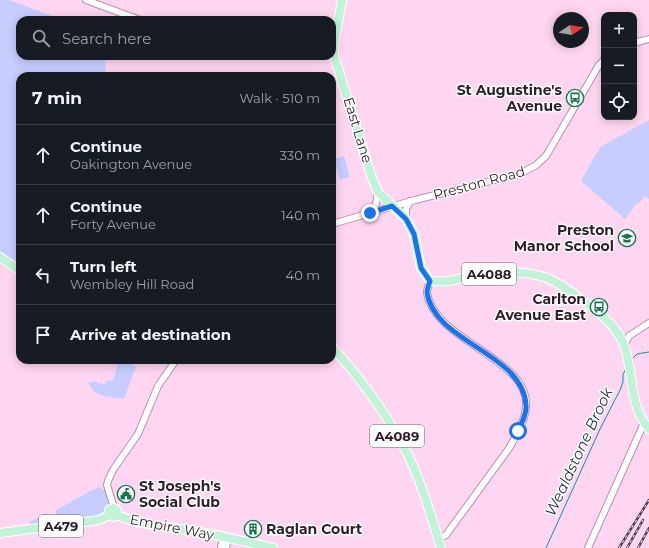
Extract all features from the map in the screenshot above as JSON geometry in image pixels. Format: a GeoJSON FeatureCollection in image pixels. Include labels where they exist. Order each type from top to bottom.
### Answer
{"type":"FeatureCollection","features":[{"type":"Feature","properties":{"kind":"main road","name":"East Lane"},"geometry":{"type":"LineString","coordinates":[[336,33],[342,0]]}},
{"type":"Feature","properties":{"kind":"main road","name":"East Lane"},"geometry":{"type":"LineString","coordinates":[[335,60],[372,178],[378,192],[406,219]]}},
{"type":"Feature","properties":{"kind":"main road"},"geometry":{"type":"LineString","coordinates":[[406,219],[414,234],[421,268],[430,281]]}},
{"type":"Feature","properties":{"kind":"main road"},"geometry":{"type":"LineString","coordinates":[[0,257],[16,269]]}},
{"type":"Feature","properties":{"kind":"main road","name":"A4088"},"geometry":{"type":"LineString","coordinates":[[430,281],[449,281],[493,273],[521,273],[540,276],[569,290],[610,323],[618,332],[629,364],[638,413],[647,426]]}},
{"type":"Feature","properties":{"kind":"main road","name":"A4089"},"geometry":{"type":"LineString","coordinates":[[336,352],[371,396],[399,439],[416,472],[441,548]]}},
{"type":"Feature","properties":{"kind":"main road","name":"Empire Way"},"geometry":{"type":"LineString","coordinates":[[0,533],[99,520],[113,513],[136,522],[226,537],[273,548]]}},
{"type":"Feature","properties":{"kind":"street"},"geometry":{"type":"LineString","coordinates":[[86,0],[129,16]]}},
{"type":"Feature","properties":{"kind":"street"},"geometry":{"type":"LineString","coordinates":[[637,42],[649,39]]}},
{"type":"Feature","properties":{"kind":"street","name":"Preston Road"},"geometry":{"type":"LineString","coordinates":[[336,223],[410,201],[519,174],[535,166],[546,156],[601,63]]}},
{"type":"Feature","properties":{"kind":"street"},"geometry":{"type":"LineString","coordinates":[[370,213],[376,204],[378,192]]}},
{"type":"Feature","properties":{"kind":"street"},"geometry":{"type":"LineString","coordinates":[[406,219],[406,209],[410,201]]}},
{"type":"Feature","properties":{"kind":"street"},"geometry":{"type":"LineString","coordinates":[[430,281],[427,292],[433,309],[449,328],[499,363],[515,377],[524,393],[526,406],[524,418],[510,447],[451,529],[446,535],[438,539]]}},
{"type":"Feature","properties":{"kind":"street"},"geometry":{"type":"LineString","coordinates":[[624,346],[629,336],[649,323]]}},
{"type":"Feature","properties":{"kind":"street"},"geometry":{"type":"LineString","coordinates":[[618,332],[622,332],[629,336]]}},
{"type":"Feature","properties":{"kind":"street"},"geometry":{"type":"LineString","coordinates":[[113,513],[107,485],[108,481],[113,470],[138,434],[158,386],[173,364]]}},
{"type":"Feature","properties":{"kind":"street"},"geometry":{"type":"LineString","coordinates":[[588,548],[647,426]]}},
{"type":"Feature","properties":{"kind":"street"},"geometry":{"type":"LineString","coordinates":[[221,548],[226,537]]}},
{"type":"Feature","properties":{"kind":"street"},"geometry":{"type":"LineString","coordinates":[[226,537],[226,548]]}},
{"type":"Feature","properties":{"kind":"shaded area"},"geometry":{"type":"Polygon","coordinates":[[[0,0],[9,0],[53,16],[16,16],[16,60],[105,60],[106,72],[16,72],[16,264],[4,253],[0,252],[0,0]]]}},
{"type":"Feature","properties":{"kind":"shaded area"},"geometry":{"type":"Polygon","coordinates":[[[649,120],[649,199],[645,196],[636,204],[625,219],[581,181],[600,147],[649,120]]]}},
{"type":"Feature","properties":{"kind":"shaded area"},"geometry":{"type":"Polygon","coordinates":[[[344,156],[350,177],[340,180],[336,166],[336,158],[344,156]]]}},
{"type":"Feature","properties":{"kind":"shaded area"},"geometry":{"type":"Polygon","coordinates":[[[118,364],[131,364],[136,367],[124,399],[104,396],[94,392],[88,383],[96,381],[98,383],[105,384],[106,381],[113,380],[118,364]]]}},
{"type":"Feature","properties":{"kind":"shaded area"},"geometry":{"type":"Polygon","coordinates":[[[100,487],[102,490],[105,490],[108,500],[107,507],[104,512],[91,518],[67,521],[57,520],[55,511],[100,487]]]}},
{"type":"Feature","properties":{"kind":"shaded area"},"geometry":{"type":"Polygon","coordinates":[[[47,513],[48,518],[43,519],[43,523],[31,525],[29,522],[47,513]]]}},
{"type":"Feature","properties":{"kind":"waterway","name":"Wealdstone Brook"},"geometry":{"type":"LineString","coordinates":[[632,359],[637,354],[649,352]]}},
{"type":"Feature","properties":{"kind":"waterway","name":"Wealdstone Brook"},"geometry":{"type":"LineString","coordinates":[[546,548],[600,429],[620,390],[623,382],[623,374],[626,369]]}},
{"type":"Feature","properties":{"kind":"railway"},"geometry":{"type":"LineString","coordinates":[[619,548],[649,500]]}},
{"type":"Feature","properties":{"kind":"railway"},"geometry":{"type":"LineString","coordinates":[[627,548],[643,520]]}},
{"type":"Feature","properties":{"kind":"railway"},"geometry":{"type":"LineString","coordinates":[[638,548],[649,528]]}},
{"type":"Feature","properties":{"kind":"place","name":"St Augustine's Avenue"},"geometry":{"type":"Point","coordinates":[575,98]}},
{"type":"Feature","properties":{"kind":"place","name":"Preston Manor School"},"geometry":{"type":"Point","coordinates":[627,238]}},
{"type":"Feature","properties":{"kind":"place","name":"Carlton Avenue East"},"geometry":{"type":"Point","coordinates":[599,307]}},
{"type":"Feature","properties":{"kind":"place","name":"St Joseph's Social Club"},"geometry":{"type":"Point","coordinates":[126,494]}},
{"type":"Feature","properties":{"kind":"place","name":"Raglan Court"},"geometry":{"type":"Point","coordinates":[253,529]}},
{"type":"Feature","properties":{"kind":"route"},"geometry":{"type":"LineString","coordinates":[[370,213],[392,206],[406,219],[414,234],[421,268],[430,281],[427,292],[433,309],[449,328],[499,363],[515,377],[524,393],[526,406],[524,418],[518,431]]}}]}
